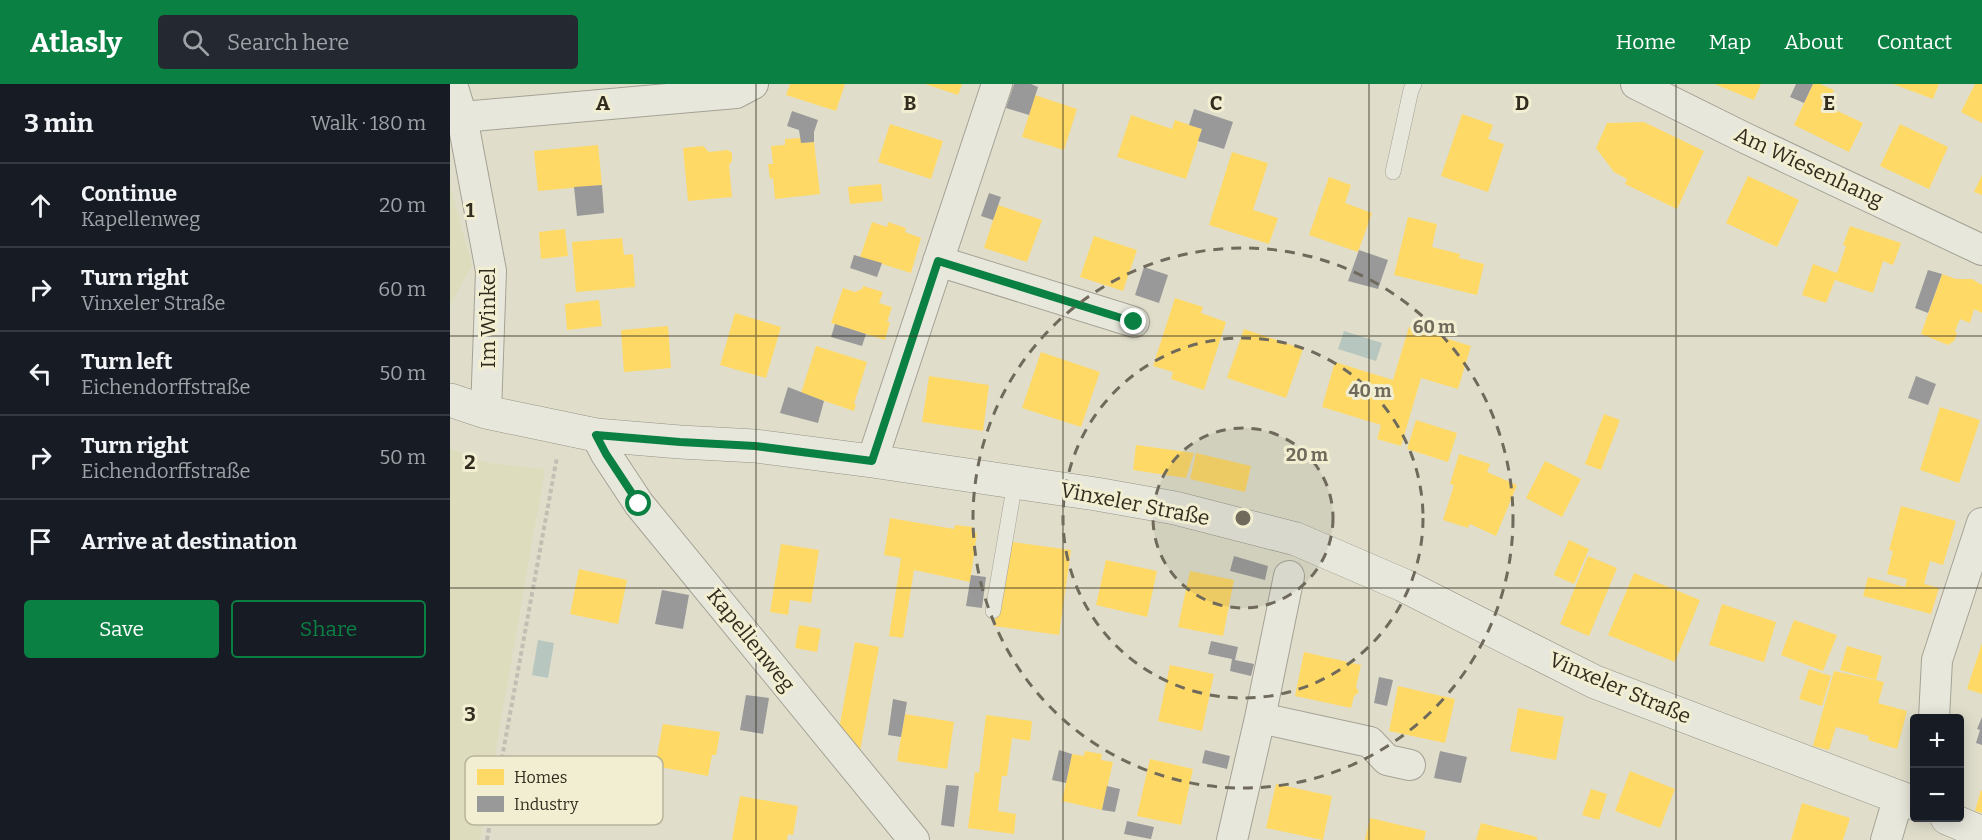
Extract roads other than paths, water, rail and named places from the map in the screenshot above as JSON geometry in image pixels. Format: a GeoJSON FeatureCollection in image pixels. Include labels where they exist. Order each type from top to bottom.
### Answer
{"type":"FeatureCollection","features":[{"type":"Feature","properties":{"kind":"main road","name":"Vinxeler Straße"},"geometry":{"type":"LineString","coordinates":[[450,400],[486,412],[596,435],[755,446],[1015,482],[1175,508],[1296,539],[1403,585],[1595,682],[1907,800]]}},
{"type":"Feature","properties":{"kind":"main road"},"geometry":{"type":"LineString","coordinates":[[1956,822],[1982,833]]}},
{"type":"Feature","properties":{"kind":"street","name":"Im Winkel"},"geometry":{"type":"LineString","coordinates":[[452,84],[462,117],[490,271],[486,412]]}},
{"type":"Feature","properties":{"kind":"street"},"geometry":{"type":"LineString","coordinates":[[462,117],[736,93],[753,84]]}},
{"type":"Feature","properties":{"kind":"street"},"geometry":{"type":"LineString","coordinates":[[872,461],[997,84]]}},
{"type":"Feature","properties":{"kind":"street","name":"Am Wiesenhang"},"geometry":{"type":"LineString","coordinates":[[1636,84],[1982,250]]}},
{"type":"Feature","properties":{"kind":"street"},"geometry":{"type":"LineString","coordinates":[[938,261],[1134,322]]}},
{"type":"Feature","properties":{"kind":"street","name":"Kapellenweg"},"geometry":{"type":"LineString","coordinates":[[596,435],[639,504],[914,840]]}},
{"type":"Feature","properties":{"kind":"street"},"geometry":{"type":"LineString","coordinates":[[1934,714],[1937,660],[1982,523]]}},
{"type":"Feature","properties":{"kind":"street"},"geometry":{"type":"LineString","coordinates":[[1232,840],[1260,718],[1288,576]]}},
{"type":"Feature","properties":{"kind":"street"},"geometry":{"type":"LineString","coordinates":[[1260,718],[1370,742],[1387,760],[1410,765]]}},
{"type":"Feature","properties":{"kind":"street"},"geometry":{"type":"LineString","coordinates":[[1886,840],[1907,800]]}},
{"type":"Feature","properties":{"kind":"lane"},"geometry":{"type":"LineString","coordinates":[[1393,172],[1414,84]]}},
{"type":"Feature","properties":{"kind":"lane"},"geometry":{"type":"LineString","coordinates":[[993,611],[1015,482]]}}]}
